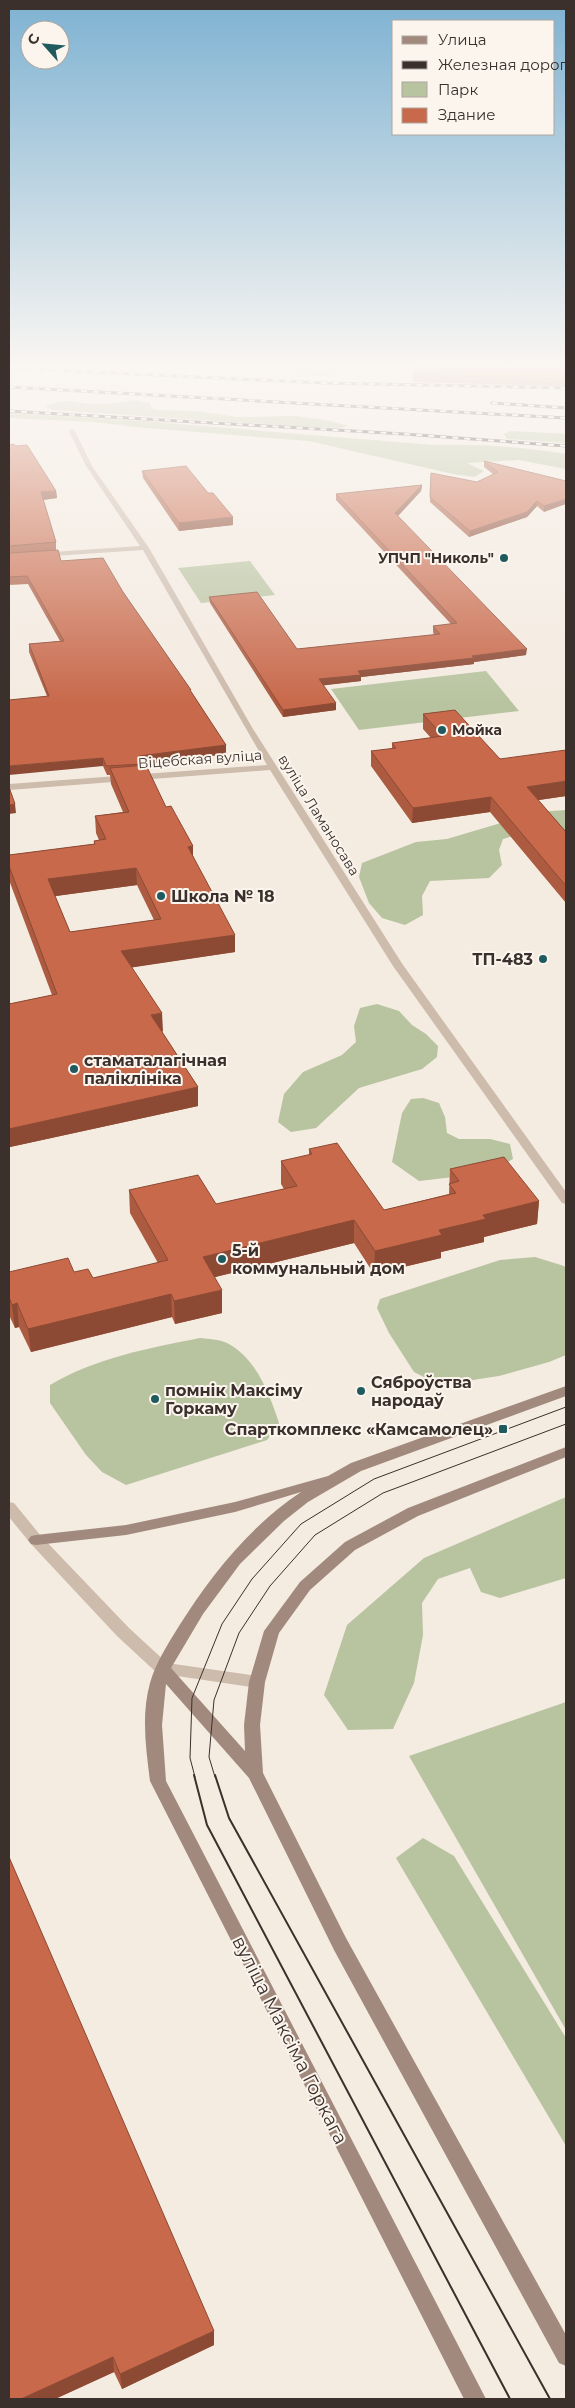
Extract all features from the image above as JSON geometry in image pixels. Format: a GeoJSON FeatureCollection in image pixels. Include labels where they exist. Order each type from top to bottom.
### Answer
{"type":"FeatureCollection","features":[{"type":"Feature","properties":{"kind":"main road"},"geometry":{"type":"LineString","coordinates":[[36,1540],[135,1528],[235,1507],[335,1478],[379,1458],[566,1391]]}},
{"type":"Feature","properties":{"kind":"main road"},"geometry":{"type":"LineString","coordinates":[[256,1772],[252,1725],[257,1682],[272,1631],[305,1586],[350,1546],[413,1512],[566,1452]]}},
{"type":"Feature","properties":{"kind":"main road","name":"вуліца Максіма Горкага"},"geometry":{"type":"LineString","coordinates":[[335,1478],[267,1527],[226,1570],[193,1615],[163,1669],[152,1722],[158,1781],[475,2399]]}},
{"type":"Feature","properties":{"kind":"main road"},"geometry":{"type":"LineString","coordinates":[[163,1669],[256,1772],[340,1944],[566,2356]]}},
{"type":"Feature","properties":{"kind":"street","name":"вуліца Ламаносава"},"geometry":{"type":"LineString","coordinates":[[97,478],[145,548],[249,729],[398,966],[566,1200]]}},
{"type":"Feature","properties":{"kind":"street"},"geometry":{"type":"LineString","coordinates":[[9,557],[145,548]]}},
{"type":"Feature","properties":{"kind":"street","name":"Віцебская вуліца"},"geometry":{"type":"LineString","coordinates":[[9,787],[273,767]]}},
{"type":"Feature","properties":{"kind":"street"},"geometry":{"type":"LineString","coordinates":[[9,1507],[36,1540],[123,1632],[163,1669],[257,1682]]}},
{"type":"Feature","properties":{"kind":"green space"},"geometry":{"type":"Polygon","coordinates":[[[250,561],[275,595],[201,603],[178,568],[250,561]]]}},
{"type":"Feature","properties":{"kind":"green space"},"geometry":{"type":"Polygon","coordinates":[[[486,671],[519,711],[359,730],[331,689],[486,671]]]}},
{"type":"Feature","properties":{"kind":"green space"},"geometry":{"type":"Polygon","coordinates":[[[566,810],[566,835],[536,829],[503,839],[499,850],[502,865],[489,878],[430,881],[422,896],[423,915],[405,925],[382,918],[369,903],[359,877],[362,863],[416,842],[447,839],[538,812],[566,810]]]}},
{"type":"Feature","properties":{"kind":"green space"},"geometry":{"type":"Polygon","coordinates":[[[377,1004],[399,1011],[412,1025],[426,1034],[438,1046],[437,1057],[422,1069],[359,1088],[316,1128],[291,1132],[278,1122],[284,1094],[303,1072],[342,1055],[356,1042],[354,1026],[360,1008],[377,1004]]]}},
{"type":"Feature","properties":{"kind":"green space"},"geometry":{"type":"Polygon","coordinates":[[[423,1098],[439,1103],[445,1117],[447,1133],[459,1139],[490,1139],[510,1144],[513,1159],[488,1173],[419,1181],[392,1162],[402,1113],[411,1099],[423,1098]]]}},
{"type":"Feature","properties":{"kind":"green space"},"geometry":{"type":"Polygon","coordinates":[[[535,1257],[564,1266],[566,1269],[566,1355],[549,1362],[499,1376],[440,1385],[414,1372],[389,1333],[377,1308],[380,1299],[500,1260],[535,1257]]]}},
{"type":"Feature","properties":{"kind":"green space"},"geometry":{"type":"Polygon","coordinates":[[[200,1338],[227,1343],[254,1367],[266,1388],[279,1423],[267,1440],[126,1485],[102,1472],[86,1455],[50,1403],[50,1385],[85,1368],[123,1355],[200,1338]]]}},
{"type":"Feature","properties":{"kind":"green space"},"geometry":{"type":"Polygon","coordinates":[[[566,1497],[566,1578],[500,1598],[481,1592],[470,1568],[438,1579],[422,1603],[423,1635],[414,1683],[393,1729],[348,1730],[324,1695],[347,1625],[424,1558],[566,1497]]]}},
{"type":"Feature","properties":{"kind":"green space"},"geometry":{"type":"Polygon","coordinates":[[[566,1702],[566,2030],[409,1756],[566,1702]]]}},
{"type":"Feature","properties":{"kind":"green space"},"geometry":{"type":"Polygon","coordinates":[[[423,1838],[454,1856],[566,2038],[566,2146],[396,1858],[423,1838]]]}},
{"type":"Feature","properties":{"kind":"building"},"geometry":{"type":"Polygon","coordinates":[[[9,478],[48,478],[56,491],[41,492],[56,542],[9,546],[9,478]]]}},
{"type":"Feature","properties":{"kind":"building"},"geometry":{"type":"Polygon","coordinates":[[[147,478],[196,478],[208,493],[213,493],[233,517],[179,523],[147,478]]]}},
{"type":"Feature","properties":{"kind":"building"},"geometry":{"type":"Polygon","coordinates":[[[431,478],[458,478],[477,482],[485,478],[555,478],[566,481],[566,499],[544,506],[537,501],[527,512],[470,531],[430,497],[431,478]]]}},
{"type":"Feature","properties":{"kind":"building"},"geometry":{"type":"Polygon","coordinates":[[[422,485],[395,513],[527,649],[472,656],[474,658],[358,671],[361,675],[319,679],[336,703],[283,710],[209,597],[257,592],[297,649],[440,634],[433,626],[457,623],[336,494],[422,485]]]}},
{"type":"Feature","properties":{"kind":"building"},"geometry":{"type":"Polygon","coordinates":[[[58,550],[61,561],[103,558],[123,592],[191,690],[226,745],[139,756],[142,764],[106,766],[103,758],[9,766],[9,700],[49,696],[29,644],[64,641],[27,576],[9,577],[9,553],[58,550]]]}},
{"type":"Feature","properties":{"kind":"building"},"geometry":{"type":"Polygon","coordinates":[[[455,710],[500,759],[566,750],[566,781],[527,787],[566,832],[566,886],[491,797],[413,808],[371,751],[396,748],[392,743],[443,736],[423,714],[455,710]]]}},
{"type":"Feature","properties":{"kind":"building"},"geometry":{"type":"Polygon","coordinates":[[[146,765],[166,807],[171,806],[193,846],[188,847],[235,935],[121,951],[162,1013],[151,1015],[198,1087],[9,1129],[9,1004],[57,994],[9,866],[9,855],[95,844],[94,841],[106,839],[95,816],[129,812],[110,768],[146,765]],[[136,868],[48,879],[70,932],[161,919],[136,868]]]}},
{"type":"Feature","properties":{"kind":"building"},"geometry":{"type":"Polygon","coordinates":[[[9,787],[15,804],[9,805],[9,787]]]}},
{"type":"Feature","properties":{"kind":"building"},"geometry":{"type":"Polygon","coordinates":[[[337,1143],[384,1210],[456,1193],[449,1184],[459,1181],[450,1169],[504,1157],[539,1201],[483,1215],[486,1219],[439,1230],[442,1235],[375,1251],[354,1220],[203,1257],[222,1290],[174,1301],[171,1294],[28,1329],[17,1303],[12,1305],[9,1297],[9,1272],[68,1258],[74,1272],[88,1269],[93,1278],[168,1260],[129,1190],[198,1175],[216,1204],[297,1186],[281,1161],[312,1154],[309,1149],[337,1143]]]}},
{"type":"Feature","properties":{"kind":"building"},"geometry":{"type":"Polygon","coordinates":[[[9,1857],[214,2331],[120,2374],[113,2357],[21,2399],[9,2399],[9,1857]]]}},
{"type":"Feature","properties":{"kind":"tram line"},"geometry":{"type":"LineString","coordinates":[[195,1777],[190,1758],[192,1698],[222,1624],[252,1579],[301,1524],[374,1479],[566,1407]]}},
{"type":"Feature","properties":{"kind":"tram line"},"geometry":{"type":"LineString","coordinates":[[215,1777],[209,1757],[214,1700],[239,1633],[270,1586],[315,1535],[383,1493],[566,1424]]}},
{"type":"Feature","properties":{"kind":"tram line"},"geometry":{"type":"LineString","coordinates":[[194,1775],[207,1825],[510,2399]]}},
{"type":"Feature","properties":{"kind":"tram line"},"geometry":{"type":"LineString","coordinates":[[215,1775],[229,1818],[550,2399]]}},
{"type":"Feature","properties":{"kind":"place","name":"УПЧП \"Николь\""},"geometry":{"type":"Point","coordinates":[504,558]}},
{"type":"Feature","properties":{"kind":"place","name":"Мойка"},"geometry":{"type":"Point","coordinates":[442,730]}},
{"type":"Feature","properties":{"kind":"place","name":"Школа № 18"},"geometry":{"type":"Point","coordinates":[161,896]}},
{"type":"Feature","properties":{"kind":"place","name":"ТП-483"},"geometry":{"type":"Point","coordinates":[543,959]}},
{"type":"Feature","properties":{"kind":"place","name":"стаматалагічная паліклініка"},"geometry":{"type":"Point","coordinates":[74,1069]}},
{"type":"Feature","properties":{"kind":"place","name":"5-й коммунальный дом"},"geometry":{"type":"Point","coordinates":[222,1259]}},
{"type":"Feature","properties":{"kind":"place","name":"Сяброўства народаў"},"geometry":{"type":"Point","coordinates":[361,1391]}},
{"type":"Feature","properties":{"kind":"place","name":"помнік Максіму Горкаму"},"geometry":{"type":"Point","coordinates":[155,1399]}},
{"type":"Feature","properties":{"kind":"place","name":"Спарткомплекс «Камсамолец»"},"geometry":{"type":"Point","coordinates":[503,1429]}}]}
